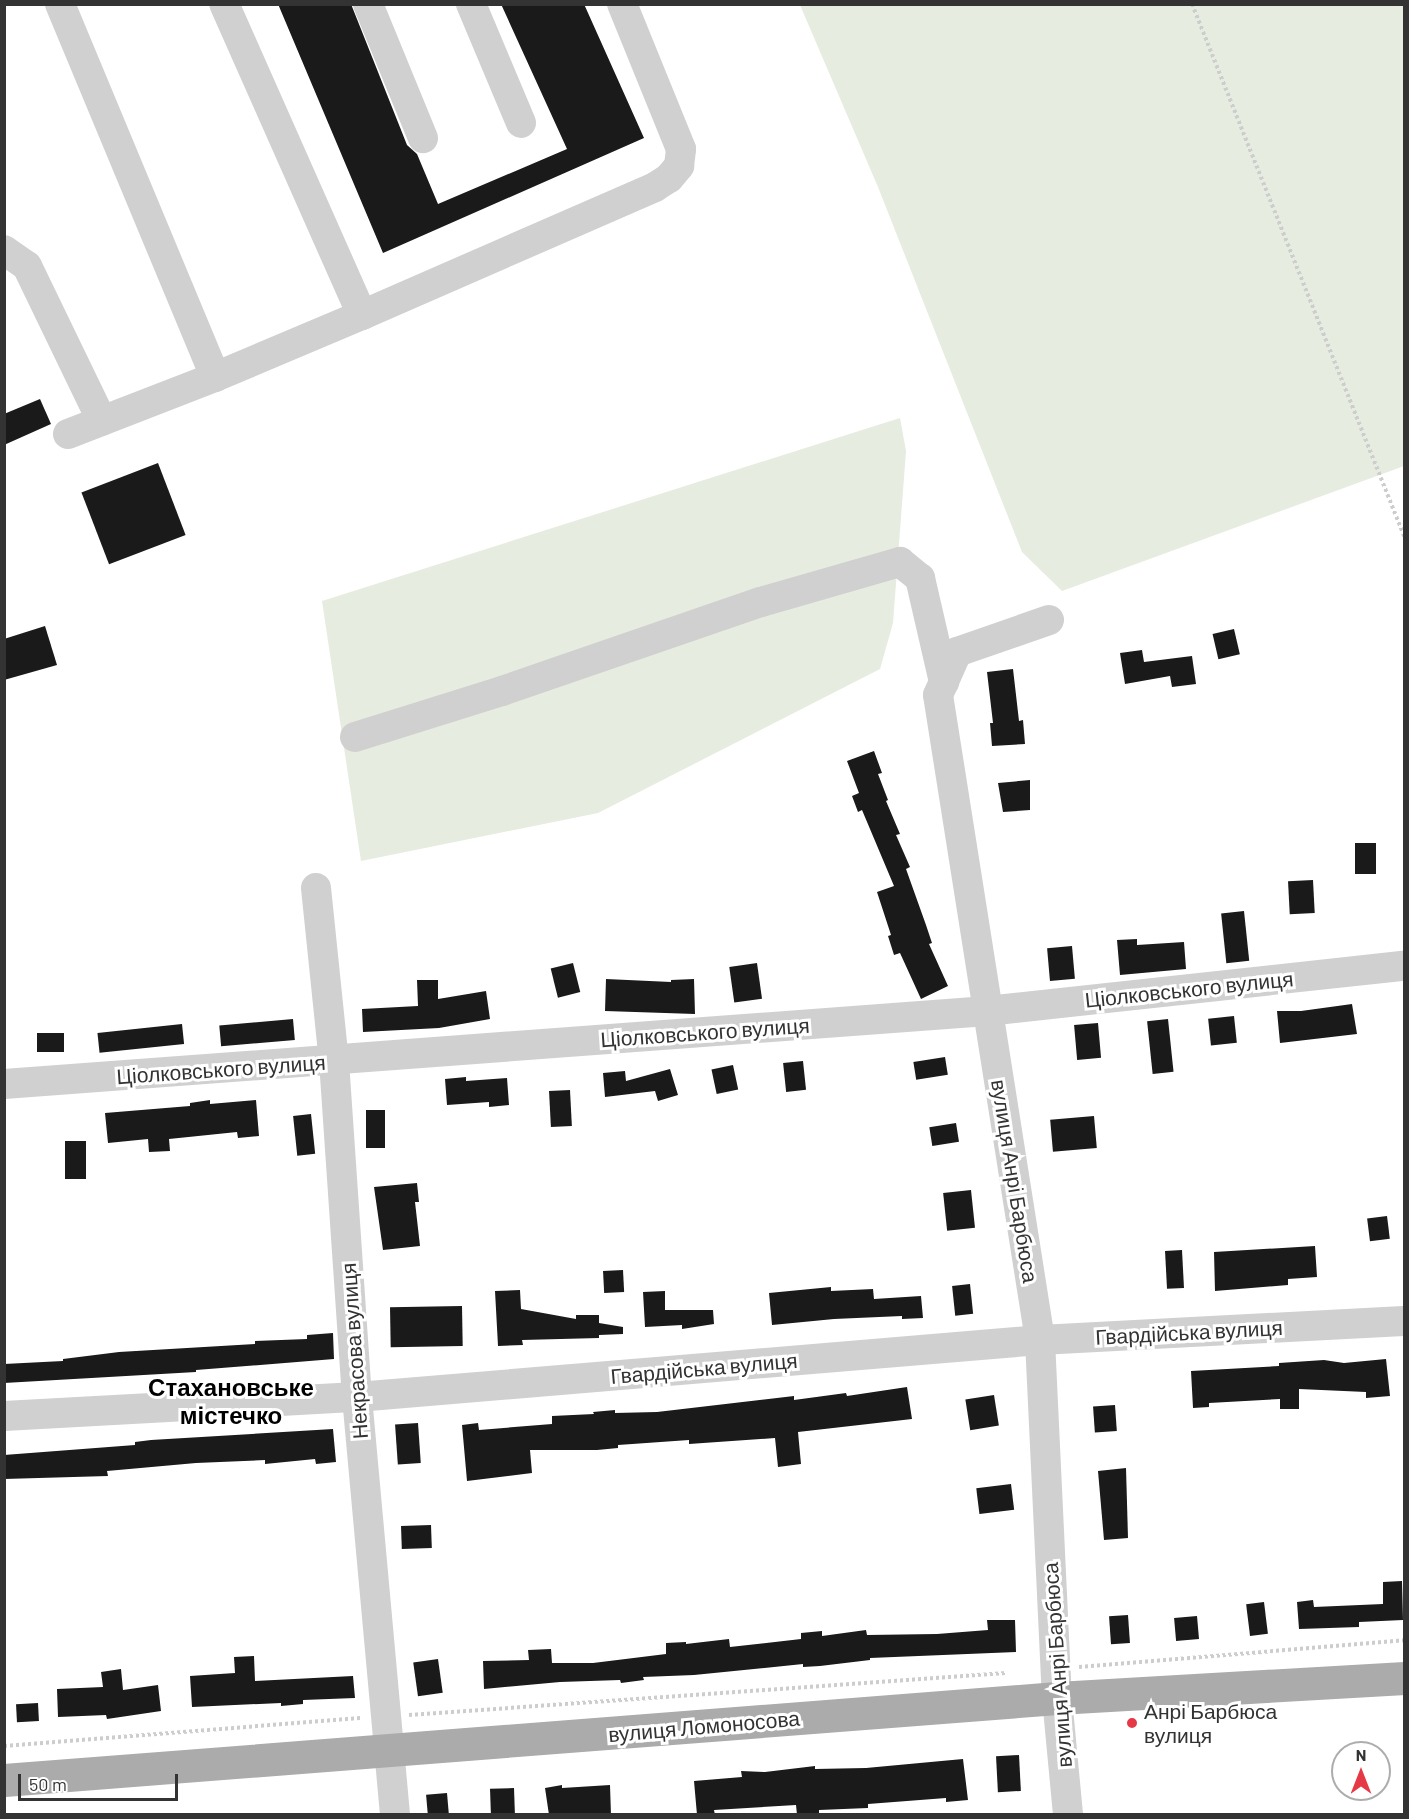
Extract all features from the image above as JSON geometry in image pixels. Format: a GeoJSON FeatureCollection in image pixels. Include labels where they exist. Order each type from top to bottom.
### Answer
{"type":"FeatureCollection","features":[{"type":"Feature","properties":{"kind":"main road","name":"вулиця Ломоносова"},"geometry":{"type":"LineString","coordinates":[[4,1780],[389,1752],[1056,1683],[1402,1683]]}},
{"type":"Feature","properties":{"kind":"street"},"geometry":{"type":"LineString","coordinates":[[60,4],[215,377]]}},
{"type":"Feature","properties":{"kind":"street"},"geometry":{"type":"LineString","coordinates":[[224,4],[362,315]]}},
{"type":"Feature","properties":{"kind":"street"},"geometry":{"type":"LineString","coordinates":[[368,4],[423,138]]}},
{"type":"Feature","properties":{"kind":"street"},"geometry":{"type":"LineString","coordinates":[[471,4],[521,123]]}},
{"type":"Feature","properties":{"kind":"street"},"geometry":{"type":"LineString","coordinates":[[68,434],[215,377],[655,187],[679,166],[681,149],[622,4]]}},
{"type":"Feature","properties":{"kind":"street"},"geometry":{"type":"LineString","coordinates":[[4,250],[27,266],[102,421]]}},
{"type":"Feature","properties":{"kind":"street"},"geometry":{"type":"LineString","coordinates":[[355,737],[502,691],[761,602],[900,562],[920,578],[944,682]]}},
{"type":"Feature","properties":{"kind":"street","name":"вулиця Анрі Барбюса"},"geometry":{"type":"LineString","coordinates":[[1049,620],[957,652],[938,695],[1040,1340],[1056,1683],[1068,1815]]}},
{"type":"Feature","properties":{"kind":"street","name":"Некрасова вулиця"},"geometry":{"type":"LineString","coordinates":[[316,888],[334,1061],[357,1397],[395,1815]]}},
{"type":"Feature","properties":{"kind":"street","name":"Ціолковського вулиця"},"geometry":{"type":"LineString","coordinates":[[4,1084],[987,1011],[1404,966]]}},
{"type":"Feature","properties":{"kind":"street","name":"Гвардійська вулиця"},"geometry":{"type":"LineString","coordinates":[[4,1416],[357,1397],[1040,1340],[1404,1321]]}},
{"type":"Feature","properties":{"kind":"path"},"geometry":{"type":"LineString","coordinates":[[1192,4],[1404,536]]}},
{"type":"Feature","properties":{"kind":"path"},"geometry":{"type":"LineString","coordinates":[[1056,1683],[1404,1640]]}},
{"type":"Feature","properties":{"kind":"path"},"geometry":{"type":"LineString","coordinates":[[4,1746],[1008,1672]]}},
{"type":"Feature","properties":{"kind":"shaded area"},"geometry":{"type":"Polygon","coordinates":[[[800,5],[1404,5],[1404,466],[1062,591],[1022,552],[878,187],[800,5]]]}},
{"type":"Feature","properties":{"kind":"shaded area"},"geometry":{"type":"Polygon","coordinates":[[[900,418],[906,451],[893,623],[880,669],[598,813],[361,861],[322,601],[900,418]]]}},
{"type":"Feature","properties":{"kind":"building"},"geometry":{"type":"Polygon","coordinates":[[[278,4],[351,4],[407,145],[417,154],[438,204],[567,149],[501,4],[584,4],[644,138],[383,253],[278,4]]]}},
{"type":"Feature","properties":{"kind":"building"},"geometry":{"type":"Polygon","coordinates":[[[40,399],[51,424],[4,445],[4,414],[40,399]]]}},
{"type":"Feature","properties":{"kind":"building"},"geometry":{"type":"Polygon","coordinates":[[[158,463],[186,535],[109,564],[81,492],[158,463]]]}},
{"type":"Feature","properties":{"kind":"building"},"geometry":{"type":"Polygon","coordinates":[[[45,626],[57,665],[4,680],[4,639],[45,626]]]}},
{"type":"Feature","properties":{"kind":"building"},"geometry":{"type":"Polygon","coordinates":[[[1234,629],[1240,654],[1218,659],[1213,634],[1234,629]]]}},
{"type":"Feature","properties":{"kind":"building"},"geometry":{"type":"Polygon","coordinates":[[[1142,650],[1144,662],[1192,656],[1196,684],[1172,687],[1170,676],[1125,684],[1120,653],[1142,650]]]}},
{"type":"Feature","properties":{"kind":"building"},"geometry":{"type":"Polygon","coordinates":[[[1013,669],[1019,721],[1023,720],[1025,744],[992,746],[990,723],[993,723],[987,672],[1013,669]]]}},
{"type":"Feature","properties":{"kind":"building"},"geometry":{"type":"Polygon","coordinates":[[[874,751],[882,773],[878,774],[888,800],[886,801],[900,834],[896,835],[910,867],[906,869],[932,943],[929,944],[948,986],[921,999],[900,953],[894,955],[888,936],[891,935],[877,892],[894,886],[862,810],[858,812],[852,796],[859,793],[847,761],[874,751]]]}},
{"type":"Feature","properties":{"kind":"building"},"geometry":{"type":"Polygon","coordinates":[[[1030,780],[1030,810],[1003,812],[998,783],[1030,780]]]}},
{"type":"Feature","properties":{"kind":"building"},"geometry":{"type":"Polygon","coordinates":[[[1355,843],[1376,843],[1376,874],[1355,874],[1355,843]]]}},
{"type":"Feature","properties":{"kind":"building"},"geometry":{"type":"Polygon","coordinates":[[[1313,880],[1315,913],[1290,914],[1288,881],[1313,880]]]}},
{"type":"Feature","properties":{"kind":"building"},"geometry":{"type":"Polygon","coordinates":[[[1244,911],[1249,961],[1226,963],[1221,913],[1244,911]]]}},
{"type":"Feature","properties":{"kind":"building"},"geometry":{"type":"Polygon","coordinates":[[[1137,939],[1137,945],[1184,942],[1186,969],[1120,975],[1117,940],[1137,939]]]}},
{"type":"Feature","properties":{"kind":"building"},"geometry":{"type":"Polygon","coordinates":[[[1072,946],[1075,979],[1050,981],[1047,948],[1072,946]]]}},
{"type":"Feature","properties":{"kind":"building"},"geometry":{"type":"Polygon","coordinates":[[[573,963],[580,992],[558,998],[551,969],[573,963]]]}},
{"type":"Feature","properties":{"kind":"building"},"geometry":{"type":"Polygon","coordinates":[[[757,963],[762,999],[734,1003],[729,967],[757,963]]]}},
{"type":"Feature","properties":{"kind":"building"},"geometry":{"type":"Polygon","coordinates":[[[606,979],[671,982],[671,980],[694,979],[695,1014],[605,1011],[606,979]]]}},
{"type":"Feature","properties":{"kind":"building"},"geometry":{"type":"Polygon","coordinates":[[[417,980],[438,980],[438,999],[486,991],[490,1019],[439,1028],[363,1032],[362,1009],[418,1006],[417,980]]]}},
{"type":"Feature","properties":{"kind":"building"},"geometry":{"type":"Polygon","coordinates":[[[1352,1004],[1357,1034],[1280,1043],[1277,1011],[1301,1011],[1352,1004]]]}},
{"type":"Feature","properties":{"kind":"building"},"geometry":{"type":"Polygon","coordinates":[[[1234,1016],[1237,1043],[1211,1046],[1208,1019],[1234,1016]]]}},
{"type":"Feature","properties":{"kind":"building"},"geometry":{"type":"Polygon","coordinates":[[[293,1019],[295,1040],[221,1046],[219,1025],[293,1019]]]}},
{"type":"Feature","properties":{"kind":"building"},"geometry":{"type":"Polygon","coordinates":[[[1168,1019],[1174,1072],[1153,1074],[1147,1021],[1168,1019]]]}},
{"type":"Feature","properties":{"kind":"building"},"geometry":{"type":"Polygon","coordinates":[[[1098,1023],[1101,1058],[1077,1060],[1074,1025],[1098,1023]]]}},
{"type":"Feature","properties":{"kind":"building"},"geometry":{"type":"Polygon","coordinates":[[[182,1024],[184,1044],[100,1053],[97,1033],[182,1024]]]}},
{"type":"Feature","properties":{"kind":"building"},"geometry":{"type":"Polygon","coordinates":[[[37,1033],[64,1033],[64,1052],[37,1052],[37,1033]]]}},
{"type":"Feature","properties":{"kind":"building"},"geometry":{"type":"Polygon","coordinates":[[[945,1057],[948,1075],[916,1080],[913,1062],[945,1057]]]}},
{"type":"Feature","properties":{"kind":"building"},"geometry":{"type":"Polygon","coordinates":[[[803,1061],[806,1090],[786,1092],[783,1063],[803,1061]]]}},
{"type":"Feature","properties":{"kind":"building"},"geometry":{"type":"Polygon","coordinates":[[[733,1065],[738,1089],[717,1094],[711,1070],[733,1065]]]}},
{"type":"Feature","properties":{"kind":"building"},"geometry":{"type":"Polygon","coordinates":[[[670,1069],[678,1095],[658,1101],[655,1091],[605,1097],[603,1073],[625,1071],[626,1081],[670,1069]]]}},
{"type":"Feature","properties":{"kind":"building"},"geometry":{"type":"Polygon","coordinates":[[[466,1077],[466,1081],[507,1078],[509,1105],[489,1107],[489,1102],[447,1105],[445,1079],[466,1077]]]}},
{"type":"Feature","properties":{"kind":"building"},"geometry":{"type":"Polygon","coordinates":[[[570,1090],[572,1126],[551,1127],[549,1091],[570,1090]]]}},
{"type":"Feature","properties":{"kind":"building"},"geometry":{"type":"Polygon","coordinates":[[[210,1100],[210,1104],[256,1100],[259,1136],[238,1138],[237,1132],[169,1139],[170,1151],[149,1152],[148,1139],[108,1143],[105,1113],[190,1106],[190,1103],[210,1100]]]}},
{"type":"Feature","properties":{"kind":"building"},"geometry":{"type":"Polygon","coordinates":[[[366,1110],[385,1110],[385,1148],[366,1148],[366,1110]]]}},
{"type":"Feature","properties":{"kind":"building"},"geometry":{"type":"Polygon","coordinates":[[[311,1114],[315,1154],[297,1156],[293,1116],[311,1114]]]}},
{"type":"Feature","properties":{"kind":"building"},"geometry":{"type":"Polygon","coordinates":[[[1094,1116],[1097,1148],[1053,1152],[1050,1120],[1094,1116]]]}},
{"type":"Feature","properties":{"kind":"building"},"geometry":{"type":"Polygon","coordinates":[[[956,1123],[959,1142],[932,1146],[929,1127],[956,1123]]]}},
{"type":"Feature","properties":{"kind":"building"},"geometry":{"type":"Polygon","coordinates":[[[65,1141],[86,1141],[86,1179],[65,1179],[65,1141]]]}},
{"type":"Feature","properties":{"kind":"building"},"geometry":{"type":"Polygon","coordinates":[[[417,1183],[419,1202],[415,1202],[420,1246],[383,1250],[374,1187],[417,1183]]]}},
{"type":"Feature","properties":{"kind":"building"},"geometry":{"type":"Polygon","coordinates":[[[971,1190],[975,1228],[947,1231],[943,1193],[971,1190]]]}},
{"type":"Feature","properties":{"kind":"building"},"geometry":{"type":"Polygon","coordinates":[[[1387,1216],[1390,1239],[1370,1241],[1367,1218],[1387,1216]]]}},
{"type":"Feature","properties":{"kind":"building"},"geometry":{"type":"Polygon","coordinates":[[[1315,1246],[1317,1277],[1288,1279],[1288,1285],[1215,1291],[1214,1252],[1315,1246]]]}},
{"type":"Feature","properties":{"kind":"building"},"geometry":{"type":"Polygon","coordinates":[[[1182,1250],[1184,1288],[1167,1289],[1165,1251],[1182,1250]]]}},
{"type":"Feature","properties":{"kind":"building"},"geometry":{"type":"Polygon","coordinates":[[[623,1270],[624,1292],[604,1293],[603,1271],[623,1270]]]}},
{"type":"Feature","properties":{"kind":"building"},"geometry":{"type":"Polygon","coordinates":[[[970,1284],[973,1314],[955,1316],[952,1286],[970,1284]]]}},
{"type":"Feature","properties":{"kind":"building"},"geometry":{"type":"Polygon","coordinates":[[[831,1287],[831,1291],[873,1289],[874,1299],[921,1296],[923,1318],[902,1319],[902,1316],[834,1319],[772,1325],[769,1293],[831,1287]]]}},
{"type":"Feature","properties":{"kind":"building"},"geometry":{"type":"Polygon","coordinates":[[[520,1290],[521,1309],[576,1319],[576,1315],[599,1315],[599,1323],[623,1327],[623,1334],[599,1335],[599,1338],[522,1340],[523,1345],[498,1346],[495,1291],[520,1290]]]}},
{"type":"Feature","properties":{"kind":"building"},"geometry":{"type":"Polygon","coordinates":[[[665,1291],[665,1310],[713,1310],[714,1324],[682,1329],[682,1325],[645,1327],[643,1292],[665,1291]]]}},
{"type":"Feature","properties":{"kind":"building"},"geometry":{"type":"Polygon","coordinates":[[[462,1306],[463,1346],[391,1347],[390,1307],[462,1306]]]}},
{"type":"Feature","properties":{"kind":"building"},"geometry":{"type":"Polygon","coordinates":[[[333,1333],[334,1359],[196,1370],[196,1372],[4,1383],[4,1364],[63,1361],[63,1359],[119,1352],[255,1344],[255,1341],[307,1339],[307,1335],[333,1333]]]}},
{"type":"Feature","properties":{"kind":"building"},"geometry":{"type":"Polygon","coordinates":[[[1386,1359],[1390,1396],[1366,1398],[1366,1392],[1299,1389],[1299,1409],[1280,1409],[1280,1399],[1209,1403],[1209,1407],[1193,1408],[1191,1371],[1279,1366],[1279,1363],[1324,1360],[1344,1363],[1386,1359]]]}},
{"type":"Feature","properties":{"kind":"building"},"geometry":{"type":"Polygon","coordinates":[[[907,1387],[912,1419],[798,1432],[801,1464],[778,1467],[775,1438],[689,1444],[689,1440],[618,1445],[618,1448],[597,1450],[530,1450],[532,1473],[467,1481],[462,1425],[478,1423],[479,1430],[552,1424],[552,1416],[594,1414],[593,1412],[615,1410],[615,1413],[657,1412],[794,1396],[794,1400],[846,1393],[847,1396],[907,1387]]]}},
{"type":"Feature","properties":{"kind":"building"},"geometry":{"type":"Polygon","coordinates":[[[994,1395],[999,1426],[970,1430],[965,1400],[994,1395]]]}},
{"type":"Feature","properties":{"kind":"building"},"geometry":{"type":"Polygon","coordinates":[[[1115,1405],[1117,1431],[1095,1432],[1093,1407],[1115,1405]]]}},
{"type":"Feature","properties":{"kind":"building"},"geometry":{"type":"Polygon","coordinates":[[[418,1423],[421,1463],[398,1465],[395,1425],[418,1423]]]}},
{"type":"Feature","properties":{"kind":"building"},"geometry":{"type":"Polygon","coordinates":[[[333,1429],[336,1462],[316,1464],[315,1459],[265,1464],[265,1460],[196,1463],[107,1471],[108,1476],[4,1479],[4,1455],[135,1445],[135,1442],[151,1440],[333,1429]]]}},
{"type":"Feature","properties":{"kind":"building"},"geometry":{"type":"Polygon","coordinates":[[[1126,1468],[1128,1538],[1104,1540],[1098,1471],[1126,1468]]]}},
{"type":"Feature","properties":{"kind":"building"},"geometry":{"type":"Polygon","coordinates":[[[1011,1484],[1014,1510],[979,1514],[976,1488],[1011,1484]]]}},
{"type":"Feature","properties":{"kind":"building"},"geometry":{"type":"Polygon","coordinates":[[[431,1525],[432,1548],[402,1549],[401,1526],[431,1525]]]}},
{"type":"Feature","properties":{"kind":"building"},"geometry":{"type":"Polygon","coordinates":[[[1402,1581],[1403,1620],[1359,1622],[1359,1627],[1299,1629],[1297,1602],[1313,1600],[1314,1607],[1383,1604],[1383,1582],[1402,1581]]]}},
{"type":"Feature","properties":{"kind":"building"},"geometry":{"type":"Polygon","coordinates":[[[1264,1602],[1268,1634],[1250,1636],[1246,1604],[1264,1602]]]}},
{"type":"Feature","properties":{"kind":"building"},"geometry":{"type":"Polygon","coordinates":[[[1128,1615],[1130,1643],[1111,1644],[1109,1616],[1128,1615]]]}},
{"type":"Feature","properties":{"kind":"building"},"geometry":{"type":"Polygon","coordinates":[[[1197,1616],[1199,1639],[1176,1641],[1174,1618],[1197,1616]]]}},
{"type":"Feature","properties":{"kind":"building"},"geometry":{"type":"Polygon","coordinates":[[[987,1620],[1015,1620],[1016,1652],[870,1658],[870,1660],[820,1666],[803,1667],[803,1664],[694,1675],[643,1677],[644,1680],[621,1683],[620,1680],[560,1682],[484,1689],[483,1661],[529,1660],[528,1650],[551,1649],[552,1663],[593,1663],[666,1654],[666,1643],[686,1642],[686,1644],[729,1639],[730,1647],[801,1639],[801,1633],[822,1631],[822,1636],[866,1630],[867,1635],[937,1634],[988,1630],[987,1620]]]}},
{"type":"Feature","properties":{"kind":"building"},"geometry":{"type":"Polygon","coordinates":[[[254,1656],[255,1681],[353,1676],[355,1698],[303,1700],[303,1704],[281,1706],[281,1703],[192,1707],[190,1676],[235,1673],[234,1657],[254,1656]]]}},
{"type":"Feature","properties":{"kind":"building"},"geometry":{"type":"Polygon","coordinates":[[[438,1659],[443,1693],[418,1696],[413,1662],[438,1659]]]}},
{"type":"Feature","properties":{"kind":"building"},"geometry":{"type":"Polygon","coordinates":[[[121,1669],[123,1690],[158,1685],[161,1711],[107,1719],[106,1715],[58,1717],[57,1689],[103,1687],[101,1672],[121,1669]]]}},
{"type":"Feature","properties":{"kind":"building"},"geometry":{"type":"Polygon","coordinates":[[[38,1703],[39,1721],[17,1722],[16,1704],[38,1703]]]}},
{"type":"Feature","properties":{"kind":"building"},"geometry":{"type":"Polygon","coordinates":[[[1019,1755],[1021,1791],[998,1792],[996,1756],[1019,1755]]]}},
{"type":"Feature","properties":{"kind":"building"},"geometry":{"type":"Polygon","coordinates":[[[963,1759],[968,1800],[946,1802],[946,1798],[868,1804],[868,1808],[819,1810],[819,1815],[797,1815],[796,1805],[714,1810],[715,1815],[697,1815],[694,1781],[742,1777],[741,1771],[765,1772],[815,1766],[815,1769],[866,1768],[963,1759]]]}},
{"type":"Feature","properties":{"kind":"building"},"geometry":{"type":"Polygon","coordinates":[[[562,1785],[562,1788],[610,1785],[611,1815],[549,1815],[545,1788],[562,1785]]]}},
{"type":"Feature","properties":{"kind":"building"},"geometry":{"type":"Polygon","coordinates":[[[514,1788],[515,1814],[491,1814],[490,1789],[514,1788]]]}},
{"type":"Feature","properties":{"kind":"building"},"geometry":{"type":"Polygon","coordinates":[[[447,1793],[449,1814],[428,1814],[426,1795],[447,1793]]]}},
{"type":"Feature","properties":{"kind":"place","name":"Анрі Барбюса вулиця"},"geometry":{"type":"Point","coordinates":[1132,1723]}},
{"type":"Feature","properties":{"kind":"district","name":"Стахановське містечко"},"geometry":{"type":"Point","coordinates":[231,1401]}}]}
